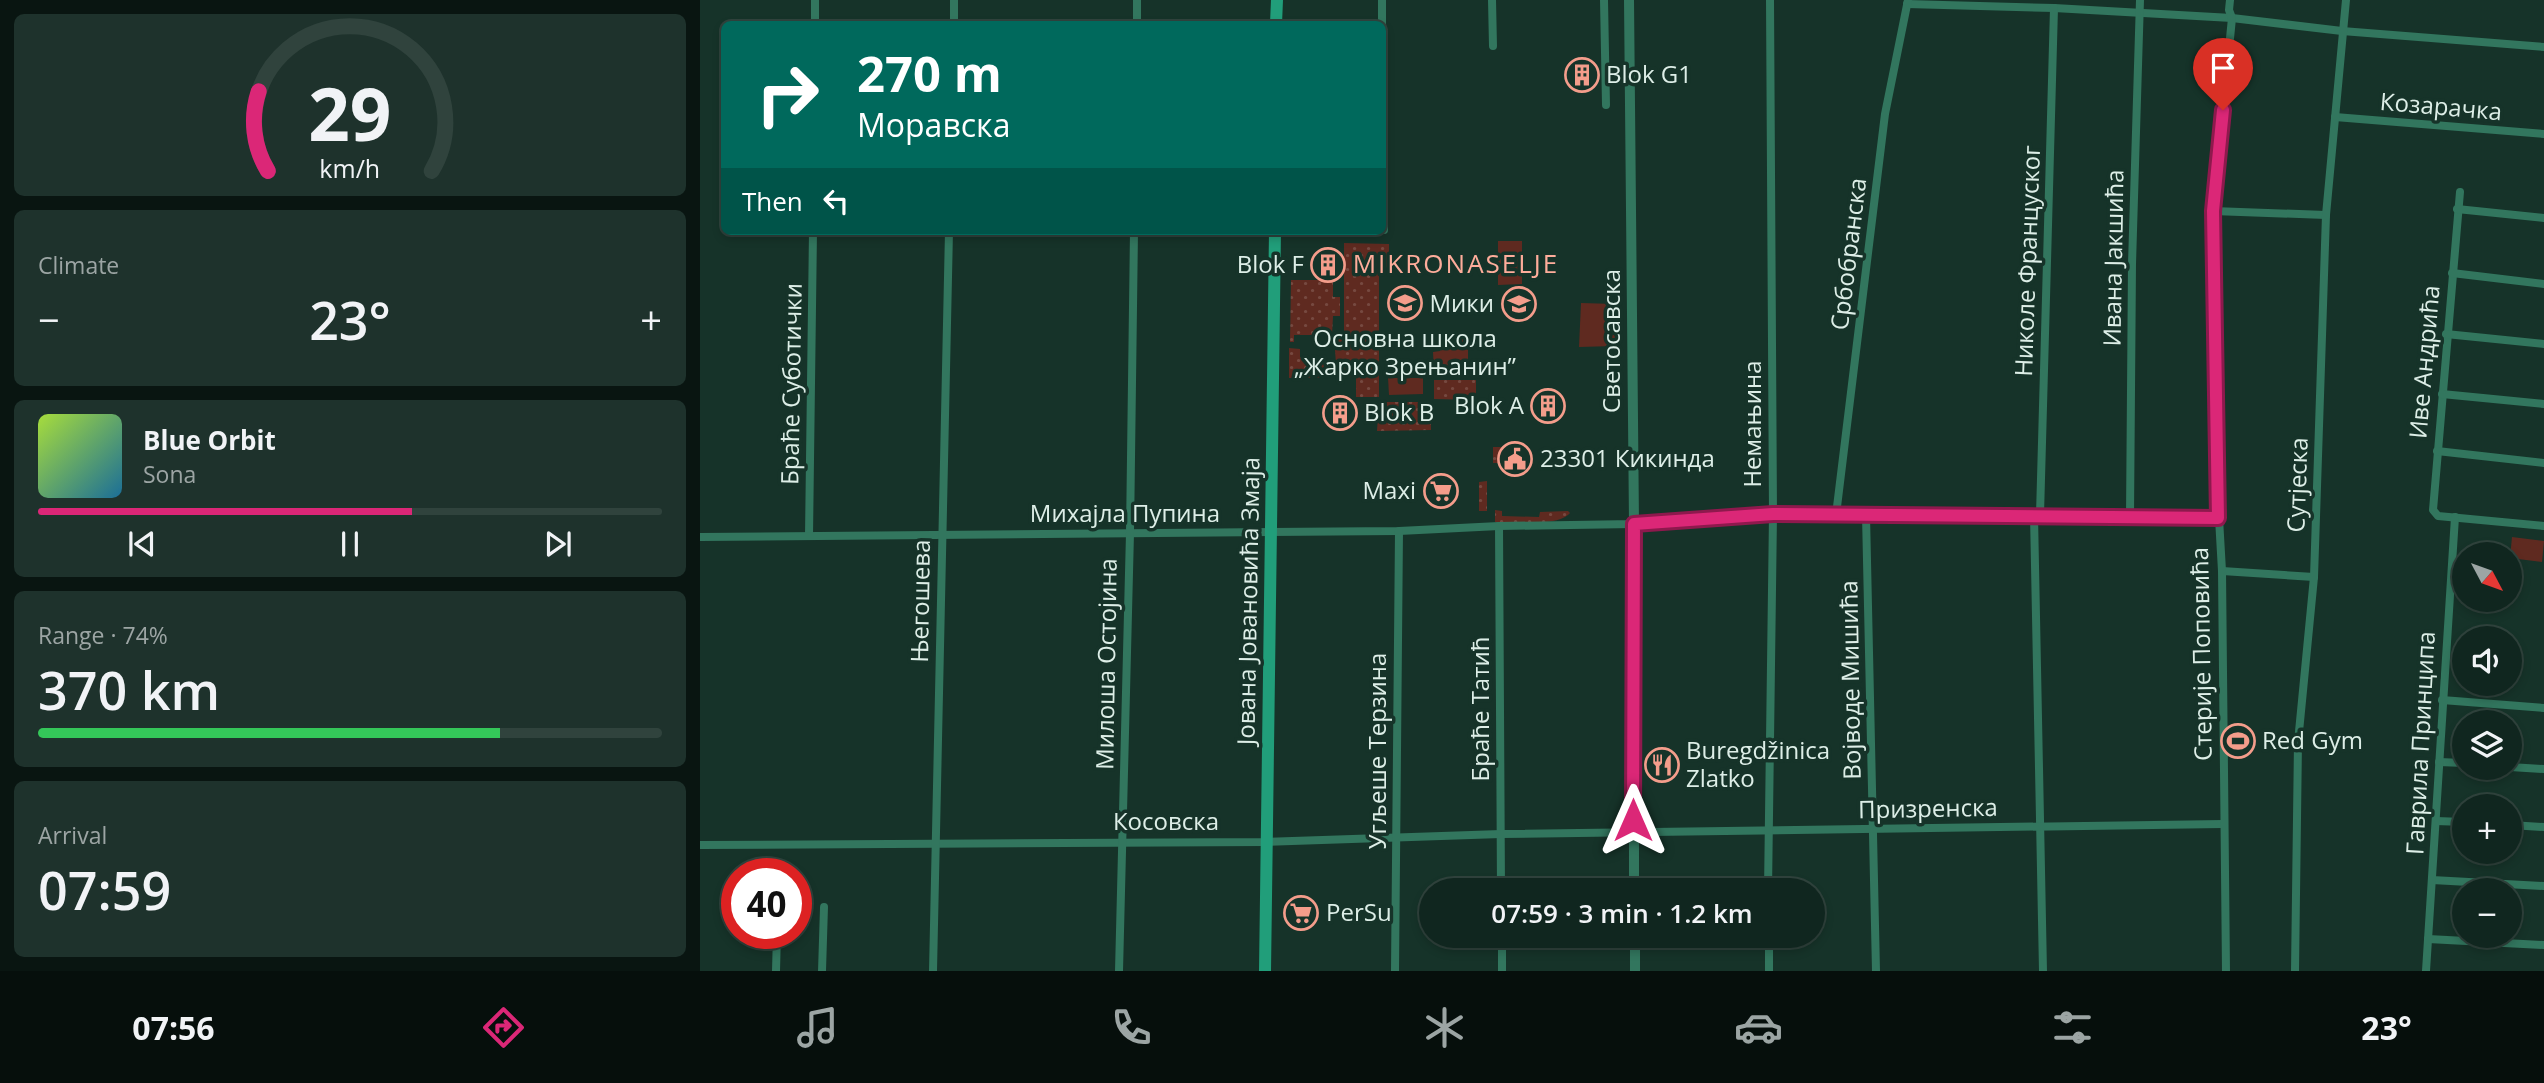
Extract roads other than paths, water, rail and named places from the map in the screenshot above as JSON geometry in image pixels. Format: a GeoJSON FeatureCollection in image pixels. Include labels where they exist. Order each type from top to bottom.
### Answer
{"type":"FeatureCollection","features":[{"type":"Feature","properties":{"kind":"main road"},"geometry":{"type":"LineString","coordinates":[[1276,21],[1277,0]]}},
{"type":"Feature","properties":{"kind":"main road","name":"Јована Јовановића Змаја"},"geometry":{"type":"LineString","coordinates":[[1265,971],[1275,235]]}},
{"type":"Feature","properties":{"kind":"street"},"geometry":{"type":"LineString","coordinates":[[815,21],[816,0]]}},
{"type":"Feature","properties":{"kind":"street"},"geometry":{"type":"LineString","coordinates":[[954,0],[954,21]]}},
{"type":"Feature","properties":{"kind":"street"},"geometry":{"type":"LineString","coordinates":[[1137,21],[1138,0]]}},
{"type":"Feature","properties":{"kind":"street"},"geometry":{"type":"LineString","coordinates":[[1382,0],[1382,21]]}},
{"type":"Feature","properties":{"kind":"street"},"geometry":{"type":"LineString","coordinates":[[1492,0],[1493,46]]}},
{"type":"Feature","properties":{"kind":"street"},"geometry":{"type":"LineString","coordinates":[[1604,0],[1606,105]]}},
{"type":"Feature","properties":{"kind":"street","name":"Светосавска"},"geometry":{"type":"LineString","coordinates":[[1629,0],[1634,524],[1633,878]]}},
{"type":"Feature","properties":{"kind":"street","name":"Немањина"},"geometry":{"type":"LineString","coordinates":[[1768,878],[1773,514],[1770,0]]}},
{"type":"Feature","properties":{"kind":"street","name":"Ивана Јакшића"},"geometry":{"type":"LineString","coordinates":[[2130,517],[2132,264],[2140,0]]}},
{"type":"Feature","properties":{"kind":"street","name":"Стерије Поповића"},"geometry":{"type":"LineString","coordinates":[[2226,971],[2222,571],[2218,518],[2213,211],[2232,18],[2229,10],[2231,0]]}},
{"type":"Feature","properties":{"kind":"street","name":"Сутјеска"},"geometry":{"type":"LineString","coordinates":[[2295,971],[2298,742],[2314,577],[2326,215],[2346,0]]}},
{"type":"Feature","properties":{"kind":"street"},"geometry":{"type":"LineString","coordinates":[[1908,2],[2232,18],[2342,31],[2544,47]]}},
{"type":"Feature","properties":{"kind":"street","name":"Србобранска"},"geometry":{"type":"LineString","coordinates":[[1836,515],[1885,114],[1908,2]]}},
{"type":"Feature","properties":{"kind":"street","name":"Николе Француског"},"geometry":{"type":"LineString","coordinates":[[2043,971],[2037,515],[2054,8]]}},
{"type":"Feature","properties":{"kind":"street","name":"Козарачка"},"geometry":{"type":"LineString","coordinates":[[2335,117],[2544,134]]}},
{"type":"Feature","properties":{"kind":"street","name":"Иве Андрића"},"geometry":{"type":"LineString","coordinates":[[2455,517],[2438,516],[2433,510],[2460,192]]}},
{"type":"Feature","properties":{"kind":"street"},"geometry":{"type":"LineString","coordinates":[[2457,209],[2544,218]]}},
{"type":"Feature","properties":{"kind":"street"},"geometry":{"type":"LineString","coordinates":[[2213,211],[2326,215]]}},
{"type":"Feature","properties":{"kind":"street","name":"Браће Суботички"},"geometry":{"type":"LineString","coordinates":[[809,537],[813,235]]}},
{"type":"Feature","properties":{"kind":"street","name":"Његошева"},"geometry":{"type":"LineString","coordinates":[[933,971],[949,235]]}},
{"type":"Feature","properties":{"kind":"street","name":"Милоша Остојина"},"geometry":{"type":"LineString","coordinates":[[1119,971],[1130,533],[1134,235]]}},
{"type":"Feature","properties":{"kind":"street"},"geometry":{"type":"LineString","coordinates":[[2452,273],[2544,284]]}},
{"type":"Feature","properties":{"kind":"street"},"geometry":{"type":"LineString","coordinates":[[2446,334],[2544,344]]}},
{"type":"Feature","properties":{"kind":"street"},"geometry":{"type":"LineString","coordinates":[[2441,394],[2544,404]]}},
{"type":"Feature","properties":{"kind":"street"},"geometry":{"type":"LineString","coordinates":[[2437,451],[2544,463]]}},
{"type":"Feature","properties":{"kind":"street","name":"Михајла Пупина"},"geometry":{"type":"LineString","coordinates":[[700,537],[1399,531],[1634,524],[1773,514],[2218,518]]}},
{"type":"Feature","properties":{"kind":"street","name":"Војводе Мишића"},"geometry":{"type":"LineString","coordinates":[[1866,515],[1876,971]]}},
{"type":"Feature","properties":{"kind":"street"},"geometry":{"type":"LineString","coordinates":[[2455,517],[2544,526]]}},
{"type":"Feature","properties":{"kind":"street","name":"Гаврила Принципа"},"geometry":{"type":"LineString","coordinates":[[2426,971],[2455,517]]}},
{"type":"Feature","properties":{"kind":"street","name":"Браће Татић"},"geometry":{"type":"LineString","coordinates":[[1499,526],[1501,878]]}},
{"type":"Feature","properties":{"kind":"street","name":"Угљеше Терзина"},"geometry":{"type":"LineString","coordinates":[[1395,971],[1399,531]]}},
{"type":"Feature","properties":{"kind":"street"},"geometry":{"type":"LineString","coordinates":[[2222,571],[2314,577]]}},
{"type":"Feature","properties":{"kind":"street"},"geometry":{"type":"LineString","coordinates":[[2442,701],[2544,708]]}},
{"type":"Feature","properties":{"kind":"street"},"geometry":{"type":"LineString","coordinates":[[2439,762],[2452,763]]}},
{"type":"Feature","properties":{"kind":"street"},"geometry":{"type":"LineString","coordinates":[[2522,768],[2544,769]]}},
{"type":"Feature","properties":{"kind":"street"},"geometry":{"type":"LineString","coordinates":[[2436,821],[2452,822]]}},
{"type":"Feature","properties":{"kind":"street","name":"Призренска"},"geometry":{"type":"LineString","coordinates":[[1633,833],[2223,824]]}},
{"type":"Feature","properties":{"kind":"street"},"geometry":{"type":"LineString","coordinates":[[2522,826],[2544,827]]}},
{"type":"Feature","properties":{"kind":"street","name":"Косовска"},"geometry":{"type":"LineString","coordinates":[[700,845],[1266,842],[1500,834],[1633,833]]}},
{"type":"Feature","properties":{"kind":"street"},"geometry":{"type":"LineString","coordinates":[[2432,880],[2544,886]]}},
{"type":"Feature","properties":{"kind":"street"},"geometry":{"type":"LineString","coordinates":[[822,971],[824,907]]}},
{"type":"Feature","properties":{"kind":"street"},"geometry":{"type":"LineString","coordinates":[[2428,939],[2544,945]]}},
{"type":"Feature","properties":{"kind":"street"},"geometry":{"type":"LineString","coordinates":[[1502,948],[1502,971]]}},
{"type":"Feature","properties":{"kind":"street"},"geometry":{"type":"LineString","coordinates":[[1635,948],[1635,971]]}},
{"type":"Feature","properties":{"kind":"street"},"geometry":{"type":"LineString","coordinates":[[1769,948],[1769,971]]}},
{"type":"Feature","properties":{"kind":"street"},"geometry":{"type":"LineString","coordinates":[[776,971],[777,949]]}},
{"type":"Feature","properties":{"kind":"place","name":"Blok G1"},"geometry":{"type":"Point","coordinates":[1582,75]}},
{"type":"Feature","properties":{"kind":"place","name":"Blok F"},"geometry":{"type":"Point","coordinates":[1328,265]}},
{"type":"Feature","properties":{"kind":"place","name":"Основна школа „Жарко Зрењанин”"},"geometry":{"type":"Point","coordinates":[1405,303]}},
{"type":"Feature","properties":{"kind":"place","name":"Мики"},"geometry":{"type":"Point","coordinates":[1519,304]}},
{"type":"Feature","properties":{"kind":"place","name":"Blok A"},"geometry":{"type":"Point","coordinates":[1548,406]}},
{"type":"Feature","properties":{"kind":"place","name":"Blok B"},"geometry":{"type":"Point","coordinates":[1340,413]}},
{"type":"Feature","properties":{"kind":"place","name":"23301 Кикинда"},"geometry":{"type":"Point","coordinates":[1515,459]}},
{"type":"Feature","properties":{"kind":"place","name":"Maxi"},"geometry":{"type":"Point","coordinates":[1441,491]}},
{"type":"Feature","properties":{"kind":"place","name":"Red Gym"},"geometry":{"type":"Point","coordinates":[2238,741]}},
{"type":"Feature","properties":{"kind":"place","name":"Buregdžinica Zlatko"},"geometry":{"type":"Point","coordinates":[1662,765]}},
{"type":"Feature","properties":{"kind":"place","name":"PerSu"},"geometry":{"type":"Point","coordinates":[1301,913]}},
{"type":"Feature","properties":{"kind":"district","name":"MIKRONASELJE"},"geometry":{"type":"Point","coordinates":[1456,264]}}]}
